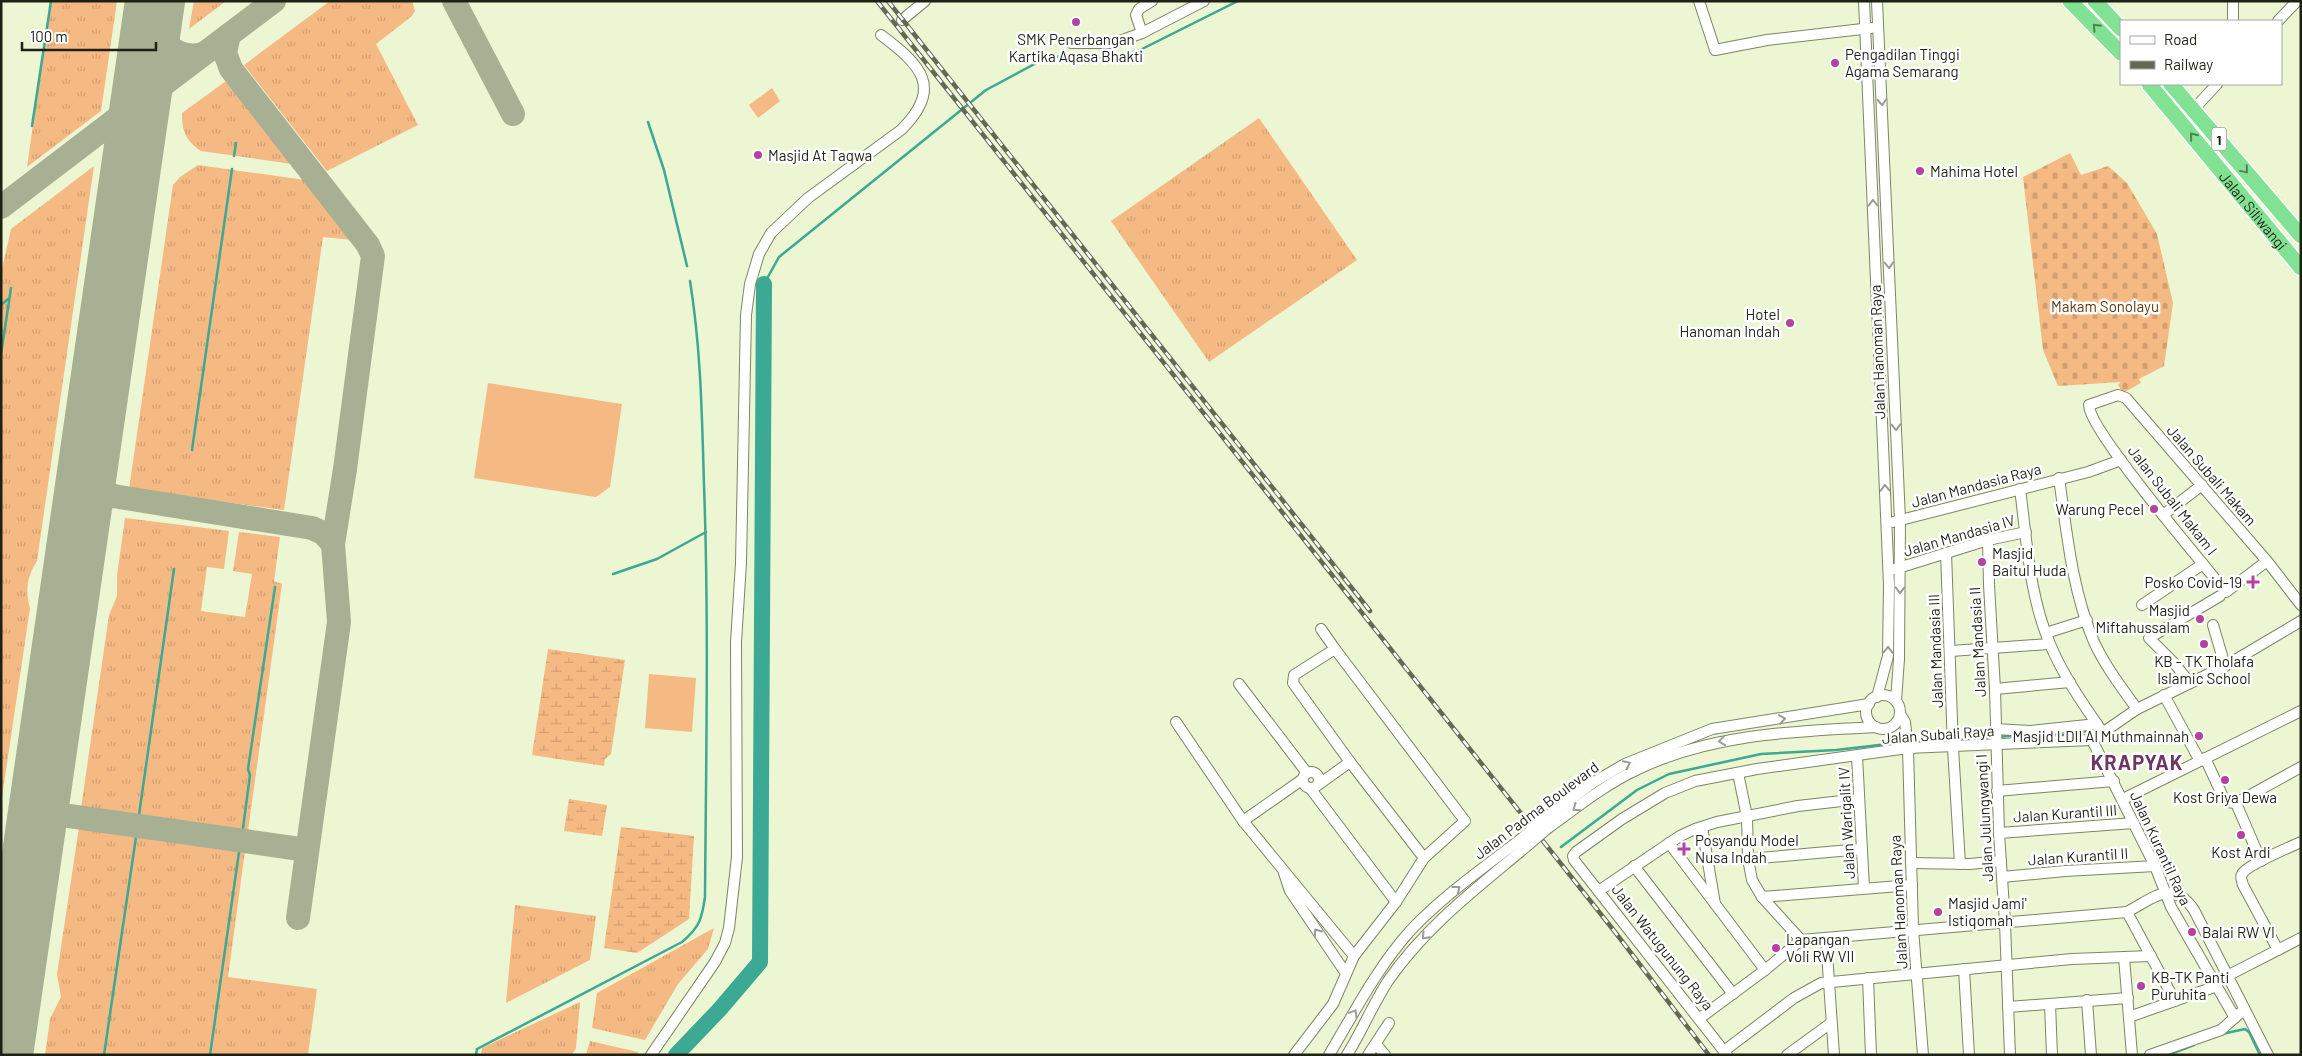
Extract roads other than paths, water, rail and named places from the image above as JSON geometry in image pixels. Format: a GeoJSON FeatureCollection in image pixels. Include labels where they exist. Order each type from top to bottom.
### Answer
{"type":"FeatureCollection","features":[{"type":"Feature","properties":{"kind":"highway"},"geometry":{"type":"LineString","coordinates":[[2070,1],[2120,52]]}},
{"type":"Feature","properties":{"kind":"highway"},"geometry":{"type":"LineString","coordinates":[[2095,1],[2120,27]]}},
{"type":"Feature","properties":{"kind":"highway","name":"Jalan Siliwangi"},"geometry":{"type":"LineString","coordinates":[[2150,85],[2301,268]]}},
{"type":"Feature","properties":{"kind":"highway","name":"Jalan Siliwangi"},"geometry":{"type":"LineString","coordinates":[[2172,85],[2301,236]]}},
{"type":"Feature","properties":{"kind":"street"},"geometry":{"type":"LineString","coordinates":[[902,20],[925,1]]}},
{"type":"Feature","properties":{"kind":"street"},"geometry":{"type":"LineString","coordinates":[[1142,33],[1136,15],[1139,9],[1152,1]]}},
{"type":"Feature","properties":{"kind":"street"},"geometry":{"type":"LineString","coordinates":[[1072,43],[1114,43],[1142,33],[1204,1]]}},
{"type":"Feature","properties":{"kind":"street"},"geometry":{"type":"LineString","coordinates":[[1699,1],[1715,50],[1766,40],[1879,28]]}},
{"type":"Feature","properties":{"kind":"street","name":"Jalan Hanoman Raya"},"geometry":{"type":"LineString","coordinates":[[1864,1],[1888,571],[1888,656],[1873,701]]}},
{"type":"Feature","properties":{"kind":"street","name":"Jalan Hanoman Raya"},"geometry":{"type":"LineString","coordinates":[[1878,1],[1900,520],[1896,701]]}},
{"type":"Feature","properties":{"kind":"street"},"geometry":{"type":"LineString","coordinates":[[2233,1],[2233,20]]}},
{"type":"Feature","properties":{"kind":"street"},"geometry":{"type":"LineString","coordinates":[[2279,20],[2297,1]]}},
{"type":"Feature","properties":{"kind":"street"},"geometry":{"type":"LineString","coordinates":[[651,1055],[715,962],[725,943],[729,928],[737,857],[736,642],[741,562],[746,315],[750,284],[759,254],[771,233],[808,198],[901,130],[912,120],[921,105],[925,93],[924,81],[920,70],[899,48],[881,35]]}},
{"type":"Feature","properties":{"kind":"street"},"geometry":{"type":"LineString","coordinates":[[2194,109],[2210,88]]}},
{"type":"Feature","properties":{"kind":"street","name":"Jalan Subali Makam"},"geometry":{"type":"LineString","coordinates":[[2089,407],[2091,403],[2118,395],[2123,396],[2202,485],[2300,603]]}},
{"type":"Feature","properties":{"kind":"street","name":"Jalan Subali Makam I"},"geometry":{"type":"LineString","coordinates":[[2089,407],[2122,460],[2163,515],[2226,592],[2266,561]]}},
{"type":"Feature","properties":{"kind":"street","name":"Jalan Mandasia Raya"},"geometry":{"type":"LineString","coordinates":[[1886,524],[2088,472],[2122,460]]}},
{"type":"Feature","properties":{"kind":"street","name":"Jalan Mandasia Raya"},"geometry":{"type":"LineString","coordinates":[[2059,478],[2072,572],[2087,620],[2095,643],[2134,705]]}},
{"type":"Feature","properties":{"kind":"street"},"geometry":{"type":"LineString","coordinates":[[2163,515],[2202,485]]}},
{"type":"Feature","properties":{"kind":"street"},"geometry":{"type":"LineString","coordinates":[[2020,489],[2033,588],[2048,639],[2070,682],[2100,728]]}},
{"type":"Feature","properties":{"kind":"street","name":"Jalan Mandasia IV"},"geometry":{"type":"LineString","coordinates":[[1888,571],[1988,540],[2026,532]]}},
{"type":"Feature","properties":{"kind":"street","name":"Jalan Mandasia II"},"geometry":{"type":"LineString","coordinates":[[1988,540],[1995,689],[1995,737]]}},
{"type":"Feature","properties":{"kind":"street","name":"Jalan Mandasia III"},"geometry":{"type":"LineString","coordinates":[[1946,553],[1960,864]]}},
{"type":"Feature","properties":{"kind":"street"},"geometry":{"type":"LineString","coordinates":[[2142,605],[2203,564]]}},
{"type":"Feature","properties":{"kind":"street"},"geometry":{"type":"LineString","coordinates":[[2190,683],[2174,663],[2149,638],[2220,596]]}},
{"type":"Feature","properties":{"kind":"street"},"geometry":{"type":"LineString","coordinates":[[1951,651],[1992,648],[2048,639],[2087,620]]}},
{"type":"Feature","properties":{"kind":"street","name":"Jalan Subali Raya"},"geometry":{"type":"LineString","coordinates":[[1574,860],[1573,856],[1576,852],[1622,820],[1665,793],[1695,782],[1738,773],[1857,756],[1907,740],[1953,741],[1995,737],[2092,740],[2100,728],[2134,705],[2164,695],[2224,666],[2301,620]]}},
{"type":"Feature","properties":{"kind":"street"},"geometry":{"type":"LineString","coordinates":[[2213,625],[2224,666]]}},
{"type":"Feature","properties":{"kind":"street"},"geometry":{"type":"LineString","coordinates":[[1294,1055],[1333,1004],[1345,972],[1354,956],[1396,902],[1424,858],[1464,824],[1464,818],[1321,629]]}},
{"type":"Feature","properties":{"kind":"street"},"geometry":{"type":"LineString","coordinates":[[1336,649],[1303,668],[1292,679],[1350,762],[1424,858]]}},
{"type":"Feature","properties":{"kind":"street"},"geometry":{"type":"LineString","coordinates":[[1995,689],[2070,682]]}},
{"type":"Feature","properties":{"kind":"street"},"geometry":{"type":"LineString","coordinates":[[1239,684],[1305,776],[1305,785],[1314,786],[1350,762]]}},
{"type":"Feature","properties":{"kind":"street"},"geometry":{"type":"LineString","coordinates":[[2164,695],[2227,802],[2236,803],[2301,767]]}},
{"type":"Feature","properties":{"kind":"street"},"geometry":{"type":"LineString","coordinates":[[1892,727],[1900,714],[1896,701],[1887,696],[1873,701],[1867,709],[1868,719],[1881,729],[1900,726],[1907,740]]}},
{"type":"Feature","properties":{"kind":"street","name":"Jalan Padma Boulevard"},"geometry":{"type":"LineString","coordinates":[[1347,1055],[1387,982],[1416,944],[1447,912],[1594,782],[1626,764],[1712,729],[1817,714],[1873,701]]}},
{"type":"Feature","properties":{"kind":"street"},"geometry":{"type":"LineString","coordinates":[[2123,799],[2301,710]]}},
{"type":"Feature","properties":{"kind":"street"},"geometry":{"type":"LineString","coordinates":[[1817,714],[1821,730]]}},
{"type":"Feature","properties":{"kind":"street","name":"Jalan Hanoman Raya"},"geometry":{"type":"LineString","coordinates":[[1900,714],[1905,722],[1907,740],[1913,929],[1923,1055]]}},
{"type":"Feature","properties":{"kind":"street"},"geometry":{"type":"LineString","coordinates":[[1176,722],[1243,821],[1354,956]]}},
{"type":"Feature","properties":{"kind":"street","name":"Jalan Padma Boulevard"},"geometry":{"type":"LineString","coordinates":[[1545,824],[1633,771],[1673,754],[1712,742],[1821,730],[1876,727]]}},
{"type":"Feature","properties":{"kind":"street"},"geometry":{"type":"LineString","coordinates":[[1995,737],[2030,731],[2100,728]]}},
{"type":"Feature","properties":{"kind":"street","name":"Jalan Julungwangi I"},"geometry":{"type":"LineString","coordinates":[[1995,737],[1998,833],[2005,923],[2010,1055]]}},
{"type":"Feature","properties":{"kind":"street","name":"Jalan Kurantil Raya"},"geometry":{"type":"LineString","coordinates":[[2092,740],[2123,799],[2184,932],[2235,1018]]}},
{"type":"Feature","properties":{"kind":"street","name":"Jalan Warigalit IV"},"geometry":{"type":"LineString","coordinates":[[1857,756],[1864,888]]}},
{"type":"Feature","properties":{"kind":"street"},"geometry":{"type":"LineString","coordinates":[[1243,821],[1313,772],[1318,776],[1314,786]]}},
{"type":"Feature","properties":{"kind":"street"},"geometry":{"type":"LineString","coordinates":[[1738,773],[1747,817],[1748,860],[1752,880],[1762,897],[1801,940]]}},
{"type":"Feature","properties":{"kind":"street"},"geometry":{"type":"LineString","coordinates":[[1997,791],[2114,782]]}},
{"type":"Feature","properties":{"kind":"street"},"geometry":{"type":"LineString","coordinates":[[1314,786],[1396,902]]}},
{"type":"Feature","properties":{"kind":"street"},"geometry":{"type":"LineString","coordinates":[[1600,890],[1680,836],[1702,827],[1798,806],[1859,799]]}},
{"type":"Feature","properties":{"kind":"street"},"geometry":{"type":"LineString","coordinates":[[2236,803],[2261,860]]}},
{"type":"Feature","properties":{"kind":"street","name":"Jalan Kurantil III"},"geometry":{"type":"LineString","coordinates":[[1998,833],[2134,823]]}},
{"type":"Feature","properties":{"kind":"street"},"geometry":{"type":"LineString","coordinates":[[1702,827],[1715,905]]}},
{"type":"Feature","properties":{"kind":"street","name":"Jalan Padma Boulevard"},"geometry":{"type":"LineString","coordinates":[[1329,1055],[1377,973],[1410,932],[1438,904],[1524,842]]}},
{"type":"Feature","properties":{"kind":"street"},"geometry":{"type":"LineString","coordinates":[[2278,950],[2242,881],[2243,872],[2261,860],[2301,842]]}},
{"type":"Feature","properties":{"kind":"street"},"geometry":{"type":"LineString","coordinates":[[1669,843],[1765,970]]}},
{"type":"Feature","properties":{"kind":"street"},"geometry":{"type":"LineString","coordinates":[[1748,860],[1862,849]]}},
{"type":"Feature","properties":{"kind":"street","name":"Jalan Watugunung Raya"},"geometry":{"type":"LineString","coordinates":[[1574,860],[1600,890],[1725,1053]]}},
{"type":"Feature","properties":{"kind":"street"},"geometry":{"type":"LineString","coordinates":[[1911,864],[1960,864],[2001,861]]}},
{"type":"Feature","properties":{"kind":"street"},"geometry":{"type":"LineString","coordinates":[[1634,866],[1733,994]]}},
{"type":"Feature","properties":{"kind":"street","name":"Jalan Kurantil II"},"geometry":{"type":"LineString","coordinates":[[2002,877],[2064,871],[2155,866]]}},
{"type":"Feature","properties":{"kind":"street"},"geometry":{"type":"LineString","coordinates":[[1284,870],[1290,891],[1345,972]]}},
{"type":"Feature","properties":{"kind":"street"},"geometry":{"type":"LineString","coordinates":[[1762,897],[1912,885]]}},
{"type":"Feature","properties":{"kind":"street"},"geometry":{"type":"LineString","coordinates":[[1700,1018],[1765,970],[1801,940],[2126,912],[2165,893],[2176,893],[2189,903],[2268,1055]]}},
{"type":"Feature","properties":{"kind":"street"},"geometry":{"type":"LineString","coordinates":[[2126,912],[2175,1001]]}},
{"type":"Feature","properties":{"kind":"street"},"geometry":{"type":"LineString","coordinates":[[1826,938],[1834,1055]]}},
{"type":"Feature","properties":{"kind":"street"},"geometry":{"type":"LineString","coordinates":[[2227,976],[2301,938]]}},
{"type":"Feature","properties":{"kind":"street"},"geometry":{"type":"LineString","coordinates":[[1725,1053],[1794,998],[1819,984],[1830,981],[1917,975],[2072,959],[2151,956]]}},
{"type":"Feature","properties":{"kind":"street"},"geometry":{"type":"LineString","coordinates":[[2124,957],[2132,1055]]}},
{"type":"Feature","properties":{"kind":"street"},"geometry":{"type":"LineString","coordinates":[[1964,969],[1969,1055]]}},
{"type":"Feature","properties":{"kind":"street"},"geometry":{"type":"LineString","coordinates":[[1868,978],[1871,1055]]}},
{"type":"Feature","properties":{"kind":"street"},"geometry":{"type":"LineString","coordinates":[[2129,1017],[2217,986]]}},
{"type":"Feature","properties":{"kind":"street"},"geometry":{"type":"LineString","coordinates":[[2008,1007],[2128,998]]}},
{"type":"Feature","properties":{"kind":"street"},"geometry":{"type":"LineString","coordinates":[[2087,1000],[2091,1055]]}},
{"type":"Feature","properties":{"kind":"street"},"geometry":{"type":"LineString","coordinates":[[2050,1004],[2052,1055]]}},
{"type":"Feature","properties":{"kind":"street"},"geometry":{"type":"LineString","coordinates":[[2150,1055],[2222,1030],[2245,1010]]}},
{"type":"Feature","properties":{"kind":"street"},"geometry":{"type":"LineString","coordinates":[[1368,1055],[1389,1023]]}},
{"type":"Feature","properties":{"kind":"street"},"geometry":{"type":"LineString","coordinates":[[1787,1055],[1831,1023]]}},
{"type":"Feature","properties":{"kind":"street"},"geometry":{"type":"LineString","coordinates":[[1376,1044],[1385,1055]]}},
{"type":"Feature","properties":{"kind":"waterway"},"geometry":{"type":"LineString","coordinates":[[32,126],[51,1]]}},
{"type":"Feature","properties":{"kind":"waterway"},"geometry":{"type":"LineString","coordinates":[[764,284],[779,257],[986,90],[1042,60],[1061,56],[1103,58],[1138,51],[1238,1]]}},
{"type":"Feature","properties":{"kind":"waterway"},"geometry":{"type":"LineString","coordinates":[[648,122],[664,170],[687,266]]}},
{"type":"Feature","properties":{"kind":"waterway"},"geometry":{"type":"LineString","coordinates":[[234,156],[236,143]]}},
{"type":"Feature","properties":{"kind":"waterway"},"geometry":{"type":"LineString","coordinates":[[192,450],[232,169]]}},
{"type":"Feature","properties":{"kind":"waterway"},"geometry":{"type":"LineString","coordinates":[[476,1055],[477,1049],[682,942],[693,932],[703,911],[705,897],[707,691],[706,536],[697,332],[690,281]]}},
{"type":"Feature","properties":{"kind":"waterway"},"geometry":{"type":"LineString","coordinates":[[676,1055],[720,1009],[760,962],[764,284]]}},
{"type":"Feature","properties":{"kind":"waterway"},"geometry":{"type":"LineString","coordinates":[[1,354],[11,288]]}},
{"type":"Feature","properties":{"kind":"waterway"},"geometry":{"type":"LineString","coordinates":[[1,305],[8,299]]}},
{"type":"Feature","properties":{"kind":"waterway"},"geometry":{"type":"LineString","coordinates":[[613,574],[657,559],[706,532]]}},
{"type":"Feature","properties":{"kind":"waterway"},"geometry":{"type":"LineString","coordinates":[[139,815],[174,569]]}},
{"type":"Feature","properties":{"kind":"waterway"},"geometry":{"type":"LineString","coordinates":[[243,828],[250,775],[248,769],[275,587]]}},
{"type":"Feature","properties":{"kind":"waterway"},"geometry":{"type":"LineString","coordinates":[[2038,735],[2075,735],[2088,730]]}},
{"type":"Feature","properties":{"kind":"waterway"},"geometry":{"type":"LineString","coordinates":[[1998,737],[2017,735]]}},
{"type":"Feature","properties":{"kind":"waterway"},"geometry":{"type":"LineString","coordinates":[[1955,740],[1992,737]]}},
{"type":"Feature","properties":{"kind":"waterway"},"geometry":{"type":"LineString","coordinates":[[1911,742],[1950,740]]}},
{"type":"Feature","properties":{"kind":"waterway"},"geometry":{"type":"LineString","coordinates":[[1561,847],[1637,790],[1669,774],[1761,754],[1836,750],[1905,742]]}},
{"type":"Feature","properties":{"kind":"waterway"},"geometry":{"type":"LineString","coordinates":[[104,1055],[136,837]]}},
{"type":"Feature","properties":{"kind":"waterway"},"geometry":{"type":"LineString","coordinates":[[210,1055],[239,852]]}},
{"type":"Feature","properties":{"kind":"waterway"},"geometry":{"type":"LineString","coordinates":[[2222,1034],[2245,1029],[2249,1032],[2260,1055]]}},
{"type":"Feature","properties":{"kind":"waterway"},"geometry":{"type":"LineString","coordinates":[[2168,1055],[2194,1045]]}},
{"type":"Feature","properties":{"kind":"railway"},"geometry":{"type":"LineString","coordinates":[[877,1],[1615,932],[1709,1055]]}},
{"type":"Feature","properties":{"kind":"railway"},"geometry":{"type":"LineString","coordinates":[[888,1],[1370,611]]}},
{"type":"Feature","properties":{"kind":"place","name":"SMK Penerbangan Kartika Aqasa Bhakti"},"geometry":{"type":"Point","coordinates":[1076,22]}},
{"type":"Feature","properties":{"kind":"place","name":"Pengadilan Tinggi Agama Semarang"},"geometry":{"type":"Point","coordinates":[1835,63]}},
{"type":"Feature","properties":{"kind":"place","name":"Masjid At Taqwa"},"geometry":{"type":"Point","coordinates":[758,155]}},
{"type":"Feature","properties":{"kind":"place","name":"Mahima Hotel"},"geometry":{"type":"Point","coordinates":[1920,171]}},
{"type":"Feature","properties":{"kind":"place","name":"Hotel Hanoman Indah"},"geometry":{"type":"Point","coordinates":[1790,323]}},
{"type":"Feature","properties":{"kind":"place","name":"Warung Pecel"},"geometry":{"type":"Point","coordinates":[2154,509]}},
{"type":"Feature","properties":{"kind":"place","name":"Masjid Baitul Huda"},"geometry":{"type":"Point","coordinates":[1982,562]}},
{"type":"Feature","properties":{"kind":"place","name":"Posko Covid-19"},"geometry":{"type":"Point","coordinates":[2253,582]}},
{"type":"Feature","properties":{"kind":"place","name":"Masjid Miftahussalam"},"geometry":{"type":"Point","coordinates":[2200,619]}},
{"type":"Feature","properties":{"kind":"place","name":"KB - TK Tholafa Islamic School"},"geometry":{"type":"Point","coordinates":[2204,644]}},
{"type":"Feature","properties":{"kind":"place","name":"Masjid LDII Al Muthmainnah"},"geometry":{"type":"Point","coordinates":[2199,736]}},
{"type":"Feature","properties":{"kind":"place","name":"Kost Griya Dewa"},"geometry":{"type":"Point","coordinates":[2225,780]}},
{"type":"Feature","properties":{"kind":"place","name":"Kost Ardi"},"geometry":{"type":"Point","coordinates":[2241,835]}},
{"type":"Feature","properties":{"kind":"place","name":"Posyandu Model Nusa Indah"},"geometry":{"type":"Point","coordinates":[1684,849]}},
{"type":"Feature","properties":{"kind":"place","name":"Masjid Jami' Istiqomah"},"geometry":{"type":"Point","coordinates":[1938,912]}},
{"type":"Feature","properties":{"kind":"place","name":"Balai RW VI"},"geometry":{"type":"Point","coordinates":[2192,932]}},
{"type":"Feature","properties":{"kind":"place","name":"Lapangan Voli RW VII"},"geometry":{"type":"Point","coordinates":[1776,948]}},
{"type":"Feature","properties":{"kind":"place","name":"KB-TK Panti Puruhita"},"geometry":{"type":"Point","coordinates":[2141,986]}},
{"type":"Feature","properties":{"kind":"district","name":"KRAPYAK"},"geometry":{"type":"Point","coordinates":[2137,762]}},
{"type":"Feature","properties":{"kind":"park label","name":"Makam Sonolayu"},"geometry":{"type":"Point","coordinates":[2105,306]}}]}
